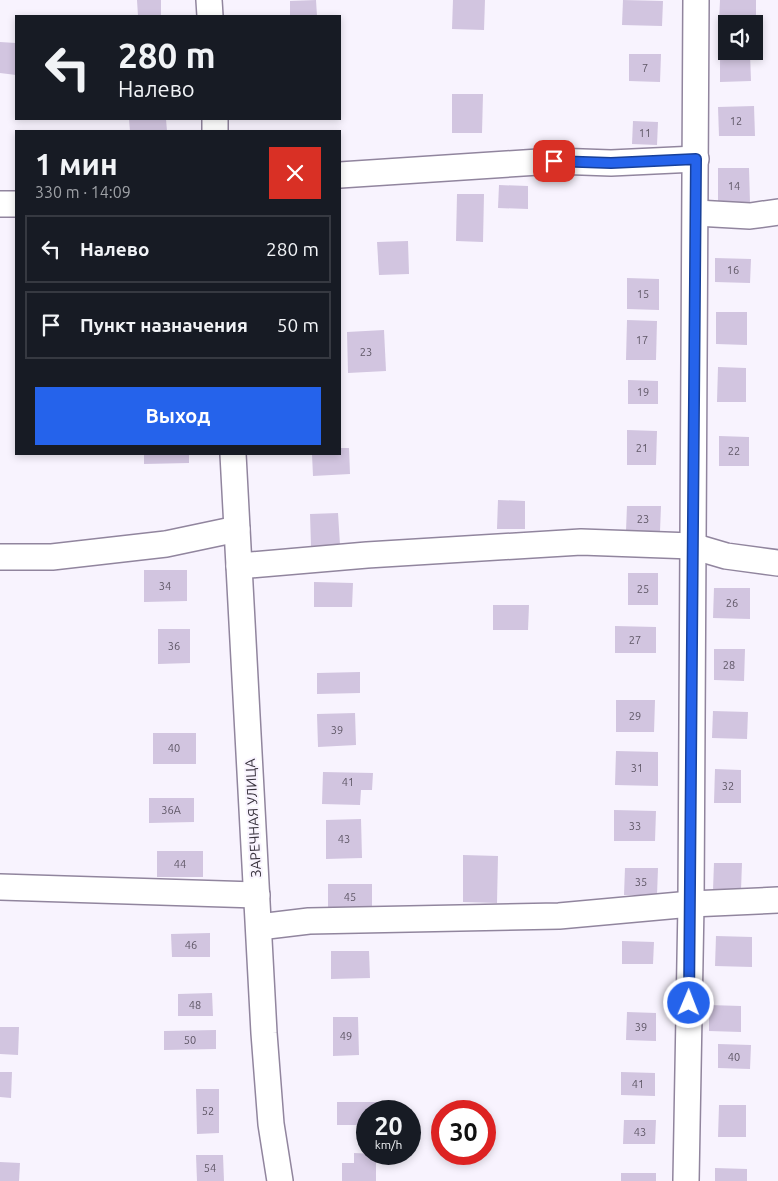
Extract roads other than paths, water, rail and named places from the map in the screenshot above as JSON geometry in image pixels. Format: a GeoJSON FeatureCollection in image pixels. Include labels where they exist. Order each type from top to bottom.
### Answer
{"type":"FeatureCollection","features":[{"type":"Feature","properties":{"kind":"street"},"geometry":{"type":"LineString","coordinates":[[209,0],[210,15]]}},
{"type":"Feature","properties":{"kind":"street"},"geometry":{"type":"LineString","coordinates":[[686,1181],[691,904],[696,0]]}},
{"type":"Feature","properties":{"kind":"street"},"geometry":{"type":"LineString","coordinates":[[341,176],[554,161],[611,163],[696,159]]}},
{"type":"Feature","properties":{"kind":"street"},"geometry":{"type":"LineString","coordinates":[[0,204],[15,204]]}},
{"type":"Feature","properties":{"kind":"street"},"geometry":{"type":"LineString","coordinates":[[696,213],[750,216],[778,212]]}},
{"type":"Feature","properties":{"kind":"street","name":"ЗАРЕЧНАЯ УЛИЦА"},"geometry":{"type":"LineString","coordinates":[[233,455],[264,1033],[271,1124],[280,1181]]}},
{"type":"Feature","properties":{"kind":"street"},"geometry":{"type":"LineString","coordinates":[[0,557],[52,557],[166,544],[237,529]]}},
{"type":"Feature","properties":{"kind":"street"},"geometry":{"type":"LineString","coordinates":[[239,566],[367,554],[581,542],[692,546],[726,556],[778,563]]}},
{"type":"Feature","properties":{"kind":"street"},"geometry":{"type":"LineString","coordinates":[[0,887],[257,895]]}},
{"type":"Feature","properties":{"kind":"street"},"geometry":{"type":"LineString","coordinates":[[259,927],[309,921],[559,916],[691,904],[778,900]]}}]}
